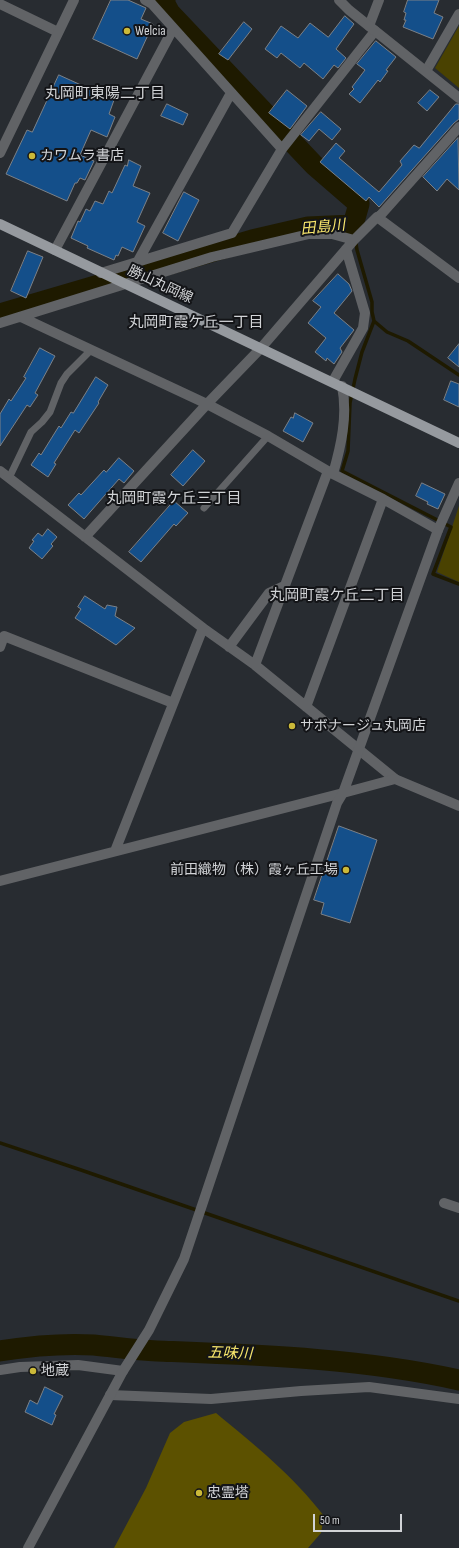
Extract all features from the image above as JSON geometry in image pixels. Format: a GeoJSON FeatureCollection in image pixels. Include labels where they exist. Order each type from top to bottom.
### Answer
{"type":"FeatureCollection","features":[{"type":"Feature","properties":{"kind":"main road","name":"勝山丸岡線"},"geometry":{"type":"LineString","coordinates":[[0,224],[101,273],[333,381],[459,444]]}},
{"type":"Feature","properties":{"kind":"street"},"geometry":{"type":"LineString","coordinates":[[0,153],[74,0]]}},
{"type":"Feature","properties":{"kind":"street"},"geometry":{"type":"LineString","coordinates":[[145,0],[152,4],[282,149]]}},
{"type":"Feature","properties":{"kind":"street"},"geometry":{"type":"LineString","coordinates":[[339,0],[372,29],[459,98]]}},
{"type":"Feature","properties":{"kind":"street"},"geometry":{"type":"LineString","coordinates":[[101,273],[232,233],[282,149],[372,29],[379,0]]}},
{"type":"Feature","properties":{"kind":"street"},"geometry":{"type":"LineString","coordinates":[[0,4],[58,32]]}},
{"type":"Feature","properties":{"kind":"street"},"geometry":{"type":"LineString","coordinates":[[426,71],[459,14]]}},
{"type":"Feature","properties":{"kind":"street"},"geometry":{"type":"LineString","coordinates":[[55,250],[173,29]]}},
{"type":"Feature","properties":{"kind":"street"},"geometry":{"type":"LineString","coordinates":[[138,261],[231,93]]}},
{"type":"Feature","properties":{"kind":"street"},"geometry":{"type":"LineString","coordinates":[[84,537],[261,348],[354,240],[377,217],[378,218],[459,127]]}},
{"type":"Feature","properties":{"kind":"street"},"geometry":{"type":"LineString","coordinates":[[378,218],[459,278]]}},
{"type":"Feature","properties":{"kind":"street"},"geometry":{"type":"LineString","coordinates":[[0,323],[212,258],[309,234],[332,234],[354,240]]}},
{"type":"Feature","properties":{"kind":"street"},"geometry":{"type":"LineString","coordinates":[[333,381],[363,328],[365,320],[365,313],[346,249]]}},
{"type":"Feature","properties":{"kind":"street"},"geometry":{"type":"LineString","coordinates":[[21,317],[207,404],[268,436],[330,473],[383,499],[438,530]]}},
{"type":"Feature","properties":{"kind":"street"},"geometry":{"type":"LineString","coordinates":[[255,665],[284,586],[341,444],[344,416],[344,394],[342,386]]}},
{"type":"Feature","properties":{"kind":"street"},"geometry":{"type":"LineString","coordinates":[[0,471],[203,628],[255,665],[395,779],[459,806]]}},
{"type":"Feature","properties":{"kind":"street"},"geometry":{"type":"LineString","coordinates":[[28,1548],[123,1371],[149,1330],[184,1259],[335,810],[343,793],[438,530],[459,483]]}},
{"type":"Feature","properties":{"kind":"street"},"geometry":{"type":"LineString","coordinates":[[306,707],[383,499]]}},
{"type":"Feature","properties":{"kind":"street"},"geometry":{"type":"LineString","coordinates":[[229,647],[268,592],[284,586]]}},
{"type":"Feature","properties":{"kind":"street"},"geometry":{"type":"LineString","coordinates":[[115,851],[203,628]]}},
{"type":"Feature","properties":{"kind":"street"},"geometry":{"type":"LineString","coordinates":[[0,647],[4,636],[173,703]]}},
{"type":"Feature","properties":{"kind":"street"},"geometry":{"type":"LineString","coordinates":[[0,881],[395,779]]}},
{"type":"Feature","properties":{"kind":"street"},"geometry":{"type":"LineString","coordinates":[[444,1203],[459,1208]]}},
{"type":"Feature","properties":{"kind":"street"},"geometry":{"type":"LineString","coordinates":[[0,1370],[20,1366],[78,1365],[123,1371]]}},
{"type":"Feature","properties":{"kind":"street"},"geometry":{"type":"LineString","coordinates":[[110,1395],[211,1399],[369,1387],[459,1400]]}},
{"type":"Feature","properties":{"kind":"lane"},"geometry":{"type":"LineString","coordinates":[[9,478],[31,432],[50,412],[61,383],[67,374],[91,350]]}},
{"type":"Feature","properties":{"kind":"lane"},"geometry":{"type":"LineString","coordinates":[[204,508],[268,436]]}},
{"type":"Feature","properties":{"kind":"shaded area"},"geometry":{"type":"Polygon","coordinates":[[[459,26],[459,88],[435,68],[459,26]]]}},
{"type":"Feature","properties":{"kind":"shaded area"},"geometry":{"type":"Polygon","coordinates":[[[459,506],[459,582],[437,572],[459,506]]]}},
{"type":"Feature","properties":{"kind":"shaded area"},"geometry":{"type":"Polygon","coordinates":[[[216,1413],[273,1462],[312,1501],[324,1516],[321,1533],[308,1548],[114,1548],[146,1488],[170,1433],[184,1422],[216,1413]]]}},
{"type":"Feature","properties":{"kind":"building"},"geometry":{"type":"Polygon","coordinates":[[[111,0],[128,0],[146,8],[141,19],[153,24],[137,59],[93,39],[111,0]]]}},
{"type":"Feature","properties":{"kind":"building"},"geometry":{"type":"Polygon","coordinates":[[[408,0],[439,0],[434,13],[443,17],[433,39],[403,27],[406,20],[404,20],[406,13],[404,12],[408,0]]]}},
{"type":"Feature","properties":{"kind":"building"},"geometry":{"type":"Polygon","coordinates":[[[345,16],[354,24],[336,49],[346,58],[338,68],[334,65],[323,79],[304,63],[300,68],[281,53],[277,58],[265,49],[281,26],[298,38],[310,23],[328,37],[345,16]]]}},
{"type":"Feature","properties":{"kind":"building"},"geometry":{"type":"Polygon","coordinates":[[[244,22],[252,29],[228,60],[219,54],[244,22]]]}},
{"type":"Feature","properties":{"kind":"building"},"geometry":{"type":"Polygon","coordinates":[[[376,41],[396,57],[386,70],[388,71],[380,82],[378,80],[360,103],[349,94],[354,89],[352,87],[365,70],[357,64],[376,41]]]}},
{"type":"Feature","properties":{"kind":"building"},"geometry":{"type":"Polygon","coordinates":[[[59,75],[114,100],[109,114],[115,117],[107,137],[91,130],[80,155],[94,161],[85,180],[80,178],[77,183],[75,183],[67,201],[6,174],[27,130],[32,132],[59,75]]]}},
{"type":"Feature","properties":{"kind":"building"},"geometry":{"type":"Polygon","coordinates":[[[287,90],[307,106],[290,129],[269,113],[287,90]]]}},
{"type":"Feature","properties":{"kind":"building"},"geometry":{"type":"Polygon","coordinates":[[[430,90],[439,97],[427,111],[418,103],[430,90]]]}},
{"type":"Feature","properties":{"kind":"building"},"geometry":{"type":"Polygon","coordinates":[[[167,104],[188,114],[183,125],[161,116],[167,104]]]}},
{"type":"Feature","properties":{"kind":"building"},"geometry":{"type":"Polygon","coordinates":[[[456,104],[459,104],[459,119],[379,207],[369,197],[366,201],[320,162],[336,143],[345,151],[339,158],[379,192],[402,165],[400,161],[414,145],[419,148],[456,104]]]}},
{"type":"Feature","properties":{"kind":"building"},"geometry":{"type":"Polygon","coordinates":[[[321,112],[341,129],[332,140],[319,129],[309,141],[301,135],[321,112]]]}},
{"type":"Feature","properties":{"kind":"building"},"geometry":{"type":"Polygon","coordinates":[[[458,138],[459,190],[447,179],[437,191],[423,177],[458,138]]]}},
{"type":"Feature","properties":{"kind":"building"},"geometry":{"type":"Polygon","coordinates":[[[129,160],[141,166],[133,186],[150,193],[137,222],[145,226],[133,252],[122,247],[118,256],[116,255],[114,260],[87,248],[88,246],[71,238],[78,221],[80,222],[86,209],[90,211],[95,201],[103,204],[109,191],[112,193],[125,165],[127,166],[129,160]]]}},
{"type":"Feature","properties":{"kind":"building"},"geometry":{"type":"Polygon","coordinates":[[[184,192],[199,200],[178,241],[163,233],[184,192]]]}},
{"type":"Feature","properties":{"kind":"building"},"geometry":{"type":"Polygon","coordinates":[[[28,251],[43,257],[26,298],[11,291],[28,251]]]}},
{"type":"Feature","properties":{"kind":"building"},"geometry":{"type":"Polygon","coordinates":[[[338,274],[349,284],[352,291],[334,313],[354,330],[340,348],[342,352],[334,364],[327,358],[326,361],[315,352],[326,338],[308,323],[321,307],[313,301],[338,274]]]}},
{"type":"Feature","properties":{"kind":"building"},"geometry":{"type":"Polygon","coordinates":[[[459,344],[459,367],[448,358],[459,344]]]}},
{"type":"Feature","properties":{"kind":"building"},"geometry":{"type":"Polygon","coordinates":[[[40,348],[55,356],[35,393],[38,395],[30,407],[27,405],[0,446],[0,414],[9,399],[11,401],[26,378],[24,377],[40,348]]]}},
{"type":"Feature","properties":{"kind":"building"},"geometry":{"type":"Polygon","coordinates":[[[96,377],[108,385],[98,402],[99,403],[79,433],[75,430],[54,463],[56,464],[48,477],[31,465],[39,453],[41,455],[59,426],[61,428],[71,412],[73,413],[96,377]]]}},
{"type":"Feature","properties":{"kind":"building"},"geometry":{"type":"Polygon","coordinates":[[[451,381],[459,384],[459,407],[444,400],[451,381]]]}},
{"type":"Feature","properties":{"kind":"building"},"geometry":{"type":"Polygon","coordinates":[[[295,413],[313,423],[303,442],[283,431],[295,413]]]}},
{"type":"Feature","properties":{"kind":"building"},"geometry":{"type":"Polygon","coordinates":[[[193,450],[205,461],[183,486],[171,475],[193,450]]]}},
{"type":"Feature","properties":{"kind":"building"},"geometry":{"type":"Polygon","coordinates":[[[119,458],[134,471],[124,483],[119,479],[84,519],[68,505],[79,493],[81,495],[104,470],[106,472],[119,458]]]}},
{"type":"Feature","properties":{"kind":"building"},"geometry":{"type":"Polygon","coordinates":[[[422,483],[445,494],[438,509],[427,504],[428,502],[416,496],[422,483]]]}},
{"type":"Feature","properties":{"kind":"building"},"geometry":{"type":"Polygon","coordinates":[[[174,501],[188,513],[176,526],[174,524],[141,562],[129,552],[174,501]]]}},
{"type":"Feature","properties":{"kind":"building"},"geometry":{"type":"Polygon","coordinates":[[[48,529],[57,537],[51,544],[53,546],[42,559],[29,548],[34,541],[32,540],[38,533],[42,536],[48,529]]]}},
{"type":"Feature","properties":{"kind":"building"},"geometry":{"type":"Polygon","coordinates":[[[85,596],[105,609],[107,605],[117,607],[115,616],[135,628],[116,645],[75,618],[81,609],[78,607],[85,596]]]}},
{"type":"Feature","properties":{"kind":"building","name":"前田織物（株）霞ヶ丘工場"},"geometry":{"type":"Polygon","coordinates":[[[339,826],[377,840],[350,923],[321,914],[324,903],[314,900],[339,826]]]}},
{"type":"Feature","properties":{"kind":"building"},"geometry":{"type":"Polygon","coordinates":[[[45,1387],[63,1396],[54,1414],[56,1415],[52,1425],[25,1412],[30,1400],[37,1404],[45,1387]]]}},
{"type":"Feature","properties":{"kind":"waterway","name":"田島川"},"geometry":{"type":"LineString","coordinates":[[0,314],[252,240],[308,227],[353,225],[359,204],[314,165],[170,13],[165,4],[165,0]]}},
{"type":"Feature","properties":{"kind":"waterway"},"geometry":{"type":"LineString","coordinates":[[353,225],[357,250],[372,302],[374,321],[362,352],[355,379],[350,403],[348,451],[342,471],[451,527],[433,574],[459,584]]}},
{"type":"Feature","properties":{"kind":"waterway"},"geometry":{"type":"LineString","coordinates":[[374,321],[387,332],[408,341],[459,375]]}},
{"type":"Feature","properties":{"kind":"waterway"},"geometry":{"type":"LineString","coordinates":[[0,1143],[459,1301]]}},
{"type":"Feature","properties":{"kind":"waterway","name":"五味川"},"geometry":{"type":"LineString","coordinates":[[0,1351],[47,1345],[82,1344],[149,1351],[271,1356],[347,1362],[459,1380]]}},
{"type":"Feature","properties":{"kind":"place","name":"Welcia"},"geometry":{"type":"Point","coordinates":[127,31]}},
{"type":"Feature","properties":{"kind":"place","name":"カワムラ書店"},"geometry":{"type":"Point","coordinates":[32,156]}},
{"type":"Feature","properties":{"kind":"place","name":"サボナージュ丸岡店"},"geometry":{"type":"Point","coordinates":[292,726]}},
{"type":"Feature","properties":{"kind":"place","name":"前田織物（株）霞ヶ丘工場"},"geometry":{"type":"Point","coordinates":[346,870]}},
{"type":"Feature","properties":{"kind":"place","name":"地蔵"},"geometry":{"type":"Point","coordinates":[33,1371]}},
{"type":"Feature","properties":{"kind":"place","name":"忠霊塔"},"geometry":{"type":"Point","coordinates":[199,1493]}},
{"type":"Feature","properties":{"kind":"district","name":"丸岡町東陽二丁目"},"geometry":{"type":"Point","coordinates":[105,94]}},
{"type":"Feature","properties":{"kind":"district","name":"丸岡町霞ケ丘一丁目"},"geometry":{"type":"Point","coordinates":[196,323]}},
{"type":"Feature","properties":{"kind":"district","name":"丸岡町霞ケ丘三丁目"},"geometry":{"type":"Point","coordinates":[174,499]}},
{"type":"Feature","properties":{"kind":"district","name":"丸岡町霞ケ丘二丁目"},"geometry":{"type":"Point","coordinates":[337,596]}}]}
